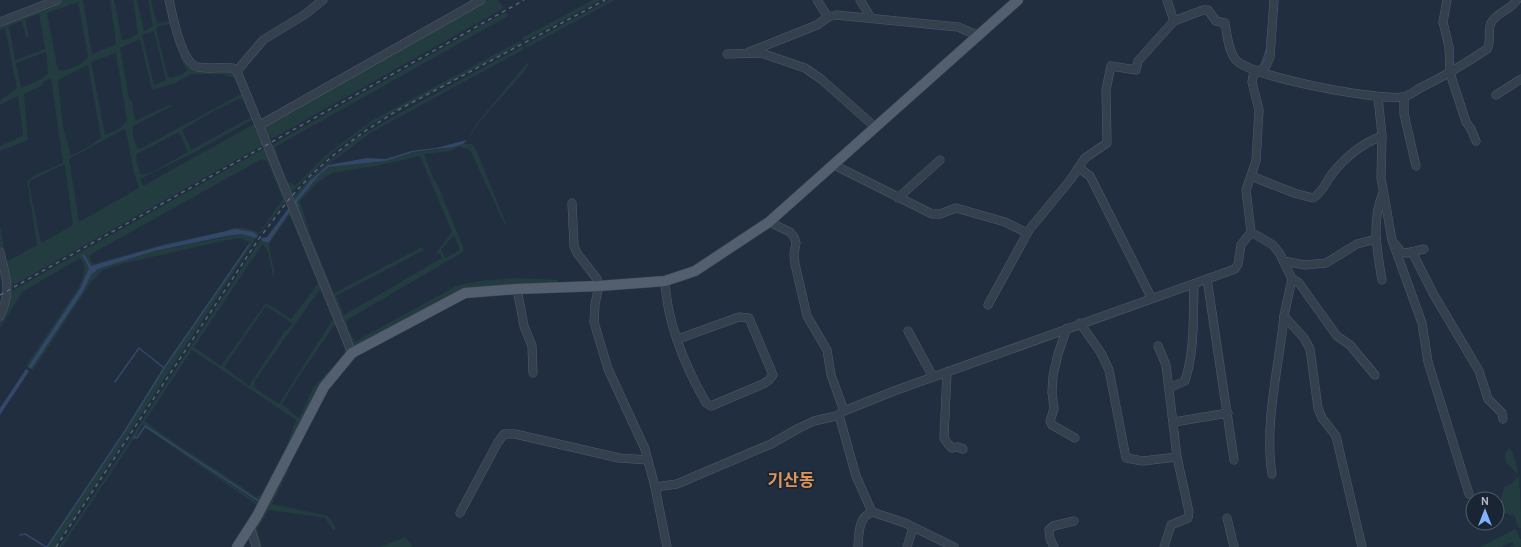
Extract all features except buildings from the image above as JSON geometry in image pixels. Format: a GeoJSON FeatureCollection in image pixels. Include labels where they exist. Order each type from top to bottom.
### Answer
{"type":"FeatureCollection","features":[{"type":"Feature","properties":{"kind":"main road"},"geometry":{"type":"LineString","coordinates":[[237,547],[250,526],[324,387],[352,353],[465,293],[516,288],[599,286],[665,280],[695,272],[769,222],[1018,0]]}},
{"type":"Feature","properties":{"kind":"street"},"geometry":{"type":"LineString","coordinates":[[0,22],[57,0]]}},
{"type":"Feature","properties":{"kind":"street"},"geometry":{"type":"LineString","coordinates":[[169,0],[187,59],[197,67],[233,68],[237,72],[260,125],[352,353]]}},
{"type":"Feature","properties":{"kind":"street"},"geometry":{"type":"LineString","coordinates":[[237,72],[263,40],[304,15],[323,0]]}},
{"type":"Feature","properties":{"kind":"street"},"geometry":{"type":"LineString","coordinates":[[260,125],[481,0]]}},
{"type":"Feature","properties":{"kind":"street"},"geometry":{"type":"LineString","coordinates":[[817,0],[828,17]]}},
{"type":"Feature","properties":{"kind":"street"},"geometry":{"type":"LineString","coordinates":[[860,0],[871,18]]}},
{"type":"Feature","properties":{"kind":"street"},"geometry":{"type":"LineString","coordinates":[[1167,0],[1174,21]]}},
{"type":"Feature","properties":{"kind":"street"},"geometry":{"type":"LineString","coordinates":[[656,487],[676,484],[771,444],[814,421],[842,413],[933,377],[1080,323],[1235,269],[1238,264],[1241,245],[1251,232],[1246,190],[1256,161],[1259,110],[1252,82],[1253,76],[1266,66],[1270,57],[1274,0]]}},
{"type":"Feature","properties":{"kind":"street"},"geometry":{"type":"LineString","coordinates":[[1447,0],[1443,22],[1449,47],[1450,73],[1466,122],[1476,141]]}},
{"type":"Feature","properties":{"kind":"street"},"geometry":{"type":"LineString","coordinates":[[988,305],[1028,233],[1079,168],[1085,158],[1107,144],[1106,90],[1111,66],[1136,70],[1138,61],[1174,21],[1203,10],[1208,10],[1216,21],[1225,23],[1231,53],[1236,60],[1250,70],[1260,70],[1286,80],[1378,97],[1404,97],[1450,73],[1487,49],[1490,45],[1491,23],[1503,10],[1514,5],[1518,0],[1521,5]]}},
{"type":"Feature","properties":{"kind":"street"},"geometry":{"type":"LineString","coordinates":[[749,52],[817,25],[828,17],[836,15],[958,27],[979,36]]}},
{"type":"Feature","properties":{"kind":"street"},"geometry":{"type":"LineString","coordinates":[[727,54],[749,52],[761,53],[805,68],[821,79],[875,127]]}},
{"type":"Feature","properties":{"kind":"street"},"geometry":{"type":"LineString","coordinates":[[1496,95],[1521,79]]}},
{"type":"Feature","properties":{"kind":"street"},"geometry":{"type":"LineString","coordinates":[[1378,97],[1382,136],[1381,178],[1392,240],[1422,323],[1428,362],[1469,491]]}},
{"type":"Feature","properties":{"kind":"street"},"geometry":{"type":"LineString","coordinates":[[1404,97],[1404,114],[1416,166]]}},
{"type":"Feature","properties":{"kind":"street"},"geometry":{"type":"LineString","coordinates":[[1251,176],[1294,193],[1313,198],[1319,194],[1344,160],[1360,146],[1382,136]]}},
{"type":"Feature","properties":{"kind":"street"},"geometry":{"type":"LineString","coordinates":[[898,198],[940,160]]}},
{"type":"Feature","properties":{"kind":"street"},"geometry":{"type":"LineString","coordinates":[[834,165],[932,214],[940,214],[956,208],[1005,222],[1028,233]]}},
{"type":"Feature","properties":{"kind":"street"},"geometry":{"type":"LineString","coordinates":[[1079,168],[1090,176],[1151,298]]}},
{"type":"Feature","properties":{"kind":"street"},"geometry":{"type":"LineString","coordinates":[[1382,280],[1376,239],[1377,212],[1383,194]]}},
{"type":"Feature","properties":{"kind":"street"},"geometry":{"type":"LineString","coordinates":[[572,203],[574,246],[577,253],[597,279],[599,286],[594,304],[594,322],[608,369],[648,460],[656,487],[667,547]]}},
{"type":"Feature","properties":{"kind":"street"},"geometry":{"type":"LineString","coordinates":[[769,222],[790,232],[794,237],[795,264],[807,316],[827,350],[831,375],[842,413],[856,476],[872,512]]}},
{"type":"Feature","properties":{"kind":"street"},"geometry":{"type":"LineString","coordinates":[[1251,232],[1273,245],[1292,280],[1284,316],[1273,399],[1269,456],[1272,474]]}},
{"type":"Feature","properties":{"kind":"street"},"geometry":{"type":"LineString","coordinates":[[1283,261],[1305,265],[1326,263],[1357,244],[1376,239]]}},
{"type":"Feature","properties":{"kind":"street"},"geometry":{"type":"LineString","coordinates":[[1392,240],[1402,252],[1412,252],[1424,249]]}},
{"type":"Feature","properties":{"kind":"street"},"geometry":{"type":"LineString","coordinates":[[0,252],[8,290],[6,303],[0,316]]}},
{"type":"Feature","properties":{"kind":"street"},"geometry":{"type":"LineString","coordinates":[[1412,252],[1434,295],[1478,371],[1488,399],[1502,414],[1503,419]]}},
{"type":"Feature","properties":{"kind":"street"},"geometry":{"type":"LineString","coordinates":[[1207,279],[1234,460]]}},
{"type":"Feature","properties":{"kind":"street"},"geometry":{"type":"LineString","coordinates":[[665,280],[666,291],[678,339],[683,357],[706,402],[711,406],[762,384],[769,380],[773,375],[749,318],[739,317],[678,339]]}},
{"type":"Feature","properties":{"kind":"street"},"geometry":{"type":"LineString","coordinates":[[1292,280],[1299,283],[1337,336],[1350,345],[1375,375]]}},
{"type":"Feature","properties":{"kind":"street"},"geometry":{"type":"LineString","coordinates":[[1169,388],[1185,381],[1189,368],[1192,352],[1194,284]]}},
{"type":"Feature","properties":{"kind":"street"},"geometry":{"type":"LineString","coordinates":[[516,288],[524,326],[532,346],[533,373]]}},
{"type":"Feature","properties":{"kind":"street"},"geometry":{"type":"LineString","coordinates":[[1284,316],[1304,338],[1310,350],[1318,408],[1322,418],[1336,436],[1362,547]]}},
{"type":"Feature","properties":{"kind":"street"},"geometry":{"type":"LineString","coordinates":[[1080,323],[1101,353],[1109,370],[1126,458],[1143,461],[1177,457]]}},
{"type":"Feature","properties":{"kind":"street"},"geometry":{"type":"LineString","coordinates":[[1067,328],[1053,376],[1052,392],[1054,409],[1050,421],[1052,425],[1075,438]]}},
{"type":"Feature","properties":{"kind":"street"},"geometry":{"type":"LineString","coordinates":[[908,330],[933,377]]}},
{"type":"Feature","properties":{"kind":"street"},"geometry":{"type":"LineString","coordinates":[[1158,346],[1166,365],[1177,457],[1189,512],[1188,518],[1171,525],[1164,547]]}},
{"type":"Feature","properties":{"kind":"street"},"geometry":{"type":"LineString","coordinates":[[947,372],[944,438],[952,448],[958,447],[963,449]]}},
{"type":"Feature","properties":{"kind":"street"},"geometry":{"type":"LineString","coordinates":[[1174,422],[1228,413]]}},
{"type":"Feature","properties":{"kind":"street"},"geometry":{"type":"LineString","coordinates":[[460,513],[498,442],[504,434],[515,434],[619,458],[648,460]]}},
{"type":"Feature","properties":{"kind":"street"},"geometry":{"type":"LineString","coordinates":[[858,547],[862,520],[866,514],[872,512],[905,523],[954,547]]}},
{"type":"Feature","properties":{"kind":"street"},"geometry":{"type":"LineString","coordinates":[[1227,518],[1234,547]]}},
{"type":"Feature","properties":{"kind":"street"},"geometry":{"type":"LineString","coordinates":[[1054,547],[1050,539],[1049,530],[1053,526],[1074,521]]}},
{"type":"Feature","properties":{"kind":"street"},"geometry":{"type":"LineString","coordinates":[[250,526],[256,547]]}},
{"type":"Feature","properties":{"kind":"street"},"geometry":{"type":"LineString","coordinates":[[907,547],[913,528]]}},
{"type":"Feature","properties":{"kind":"green space"},"geometry":{"type":"Polygon","coordinates":[[[64,0],[83,0],[92,54],[116,44],[110,0],[114,0],[122,40],[138,34],[133,0],[137,0],[144,31],[153,26],[148,0],[151,0],[157,24],[169,21],[164,0],[166,0],[189,65],[231,71],[236,74],[265,144],[10,287],[0,244],[0,225],[6,262],[37,245],[27,181],[35,175],[63,163],[51,78],[43,82],[43,85],[24,94],[28,140],[0,151],[0,146],[22,136],[23,132],[18,96],[0,105],[0,100],[17,89],[5,28],[0,30],[0,25],[64,0]],[[78,2],[47,13],[58,70],[66,70],[75,67],[83,62],[88,56],[78,2]],[[39,14],[25,19],[29,37],[26,38],[22,21],[9,26],[15,60],[45,49],[39,14]],[[171,24],[158,26],[156,29],[168,77],[171,78],[183,74],[187,70],[181,59],[171,24]],[[154,31],[142,35],[154,85],[166,80],[154,31]],[[140,39],[120,48],[129,99],[132,101],[135,121],[171,104],[172,106],[133,126],[133,136],[137,148],[140,149],[241,94],[235,78],[221,74],[191,74],[175,83],[152,90],[140,39]],[[46,52],[16,63],[21,88],[43,78],[48,73],[46,52]],[[116,53],[91,62],[105,135],[121,127],[127,120],[116,53]],[[88,65],[58,80],[63,126],[71,156],[101,138],[88,65]],[[239,99],[212,112],[182,130],[191,150],[251,117],[243,100],[239,99]],[[252,120],[193,153],[140,179],[143,186],[254,124],[252,120]],[[124,129],[69,159],[79,222],[139,188],[134,173],[126,131],[124,129]],[[179,132],[137,154],[136,160],[141,175],[152,172],[188,152],[179,132]],[[65,165],[30,181],[29,184],[41,243],[73,225],[65,165]]]}},
{"type":"Feature","properties":{"kind":"green space"},"geometry":{"type":"Polygon","coordinates":[[[488,0],[498,0],[504,8],[268,141],[264,128],[265,125],[488,0]]]}},
{"type":"Feature","properties":{"kind":"green space"},"geometry":{"type":"Polygon","coordinates":[[[593,0],[601,0],[524,41],[522,38],[593,0]]]}},
{"type":"Feature","properties":{"kind":"green space"},"geometry":{"type":"Polygon","coordinates":[[[609,0],[615,0],[526,48],[525,45],[609,0]]]}},
{"type":"Feature","properties":{"kind":"green space"},"geometry":{"type":"Polygon","coordinates":[[[506,12],[508,16],[275,147],[286,184],[291,182],[295,186],[326,155],[371,121],[520,41],[521,44],[370,125],[332,153],[290,194],[270,146],[506,12]]]}},
{"type":"Feature","properties":{"kind":"green space"},"geometry":{"type":"Polygon","coordinates":[[[523,46],[524,49],[370,133],[320,171],[293,202],[292,198],[313,175],[357,138],[523,46]]]}},
{"type":"Feature","properties":{"kind":"green space"},"geometry":{"type":"Polygon","coordinates":[[[528,62],[529,64],[523,73],[481,120],[467,141],[476,124],[528,62]]]}},
{"type":"Feature","properties":{"kind":"green space"},"geometry":{"type":"Polygon","coordinates":[[[463,144],[472,144],[476,149],[506,224],[505,225],[470,150],[460,146],[451,151],[424,154],[463,247],[463,252],[347,320],[348,328],[354,339],[356,341],[456,286],[478,281],[516,278],[558,280],[558,283],[473,288],[355,347],[352,345],[294,204],[296,204],[308,235],[297,202],[320,174],[330,167],[386,161],[413,152],[436,150],[463,144]],[[420,156],[376,166],[332,173],[318,182],[300,201],[311,237],[334,293],[422,247],[424,250],[336,296],[344,315],[442,258],[440,253],[437,254],[437,252],[452,232],[420,156]],[[454,235],[441,250],[445,258],[460,250],[454,235]]]}},
{"type":"Feature","properties":{"kind":"green space"},"geometry":{"type":"Polygon","coordinates":[[[267,147],[288,198],[258,236],[244,230],[227,230],[233,228],[246,228],[259,233],[283,199],[267,161],[262,159],[93,253],[89,257],[93,264],[169,243],[224,231],[215,235],[157,247],[91,266],[84,254],[82,255],[89,268],[81,287],[28,367],[26,366],[79,287],[84,272],[84,265],[80,258],[22,292],[0,328],[0,320],[10,292],[267,147]]]}},
{"type":"Feature","properties":{"kind":"green space"},"geometry":{"type":"Polygon","coordinates":[[[291,210],[349,354],[324,384],[261,502],[145,425],[142,425],[136,437],[132,436],[261,239],[263,241],[280,224],[291,210]],[[288,216],[269,244],[275,275],[273,276],[268,252],[264,245],[262,245],[194,347],[221,366],[265,304],[267,303],[291,319],[318,284],[290,216],[288,216]],[[320,289],[254,382],[255,388],[279,404],[333,319],[320,289]],[[266,306],[224,367],[249,386],[284,332],[293,324],[266,306]],[[335,324],[298,378],[282,404],[299,418],[313,388],[344,354],[345,349],[335,324]],[[192,350],[145,421],[256,497],[261,495],[286,447],[296,420],[192,350]]]}},
{"type":"Feature","properties":{"kind":"green space"},"geometry":{"type":"Polygon","coordinates":[[[242,234],[256,238],[55,547],[47,547],[126,431],[164,368],[249,245],[249,242],[241,238],[227,240],[121,264],[103,270],[91,282],[33,370],[31,369],[82,293],[91,275],[98,269],[154,251],[242,234]]]}},
{"type":"Feature","properties":{"kind":"green space"},"geometry":{"type":"Polygon","coordinates":[[[145,426],[260,504],[234,547],[231,547],[257,505],[144,427],[145,426]]]}},
{"type":"Feature","properties":{"kind":"green space"},"geometry":{"type":"Polygon","coordinates":[[[142,430],[138,438],[133,440],[62,547],[59,547],[132,437],[137,438],[142,430]]]}},
{"type":"Feature","properties":{"kind":"green space"},"geometry":{"type":"Polygon","coordinates":[[[1509,447],[1516,463],[1518,475],[1506,462],[1505,454],[1509,447]]]}},
{"type":"Feature","properties":{"kind":"green space"},"geometry":{"type":"Polygon","coordinates":[[[288,466],[289,469],[272,504],[328,516],[336,528],[333,530],[325,518],[269,510],[257,529],[262,547],[258,547],[254,526],[288,466]]]}},
{"type":"Feature","properties":{"kind":"green space"},"geometry":{"type":"Polygon","coordinates":[[[1518,477],[1521,528],[1518,528],[1515,516],[1505,513],[1505,491],[1503,491],[1504,487],[1512,483],[1518,477]]]}},
{"type":"Feature","properties":{"kind":"green space"},"geometry":{"type":"Polygon","coordinates":[[[1515,529],[1521,540],[1521,547],[1510,547],[1514,545],[1512,542],[1501,547],[1480,547],[1515,529]]]}},
{"type":"Feature","properties":{"kind":"green space"},"geometry":{"type":"Polygon","coordinates":[[[405,537],[413,547],[380,547],[405,537]]]}},
{"type":"Feature","properties":{"kind":"water"},"geometry":{"type":"Polygon","coordinates":[[[467,140],[463,144],[453,147],[413,152],[386,161],[329,167],[320,174],[297,202],[308,235],[296,204],[293,202],[310,181],[328,165],[367,158],[386,159],[411,151],[436,148],[467,140]]]}},
{"type":"Feature","properties":{"kind":"water"},"geometry":{"type":"Polygon","coordinates":[[[291,205],[291,210],[269,242],[264,242],[261,239],[267,237],[291,205]]]}},
{"type":"Feature","properties":{"kind":"water"},"geometry":{"type":"Polygon","coordinates":[[[235,229],[253,232],[258,236],[256,238],[242,234],[227,236],[154,251],[98,269],[91,275],[82,293],[31,369],[28,367],[81,287],[89,268],[82,255],[84,254],[91,266],[157,247],[235,229]]]}},
{"type":"Feature","properties":{"kind":"water"},"geometry":{"type":"Polygon","coordinates":[[[26,369],[29,371],[0,415],[0,408],[26,369]]]}},
{"type":"Feature","properties":{"kind":"waterway"},"geometry":{"type":"LineString","coordinates":[[1267,44],[1268,30]]}},
{"type":"Feature","properties":{"kind":"waterway"},"geometry":{"type":"LineString","coordinates":[[1261,65],[1267,48]]}},
{"type":"Feature","properties":{"kind":"waterway"},"geometry":{"type":"LineString","coordinates":[[47,547],[125,431],[164,368],[249,245]]}},
{"type":"Feature","properties":{"kind":"waterway"},"geometry":{"type":"LineString","coordinates":[[115,382],[139,348],[164,368]]}},
{"type":"Feature","properties":{"kind":"waterway"},"geometry":{"type":"LineString","coordinates":[[133,437],[137,438],[145,426],[260,502]]}},
{"type":"Feature","properties":{"kind":"waterway"},"geometry":{"type":"LineString","coordinates":[[20,535],[25,534],[46,547]]}},
{"type":"Feature","properties":{"kind":"railway"},"geometry":{"type":"LineString","coordinates":[[0,295],[524,0]]}},
{"type":"Feature","properties":{"kind":"railway"},"geometry":{"type":"LineString","coordinates":[[56,547],[258,240],[290,198],[311,175],[336,153],[365,131],[398,110],[605,0]]}},
{"type":"Feature","properties":{"kind":"district","name":"기산동"},"geometry":{"type":"Point","coordinates":[791,480]}}]}
